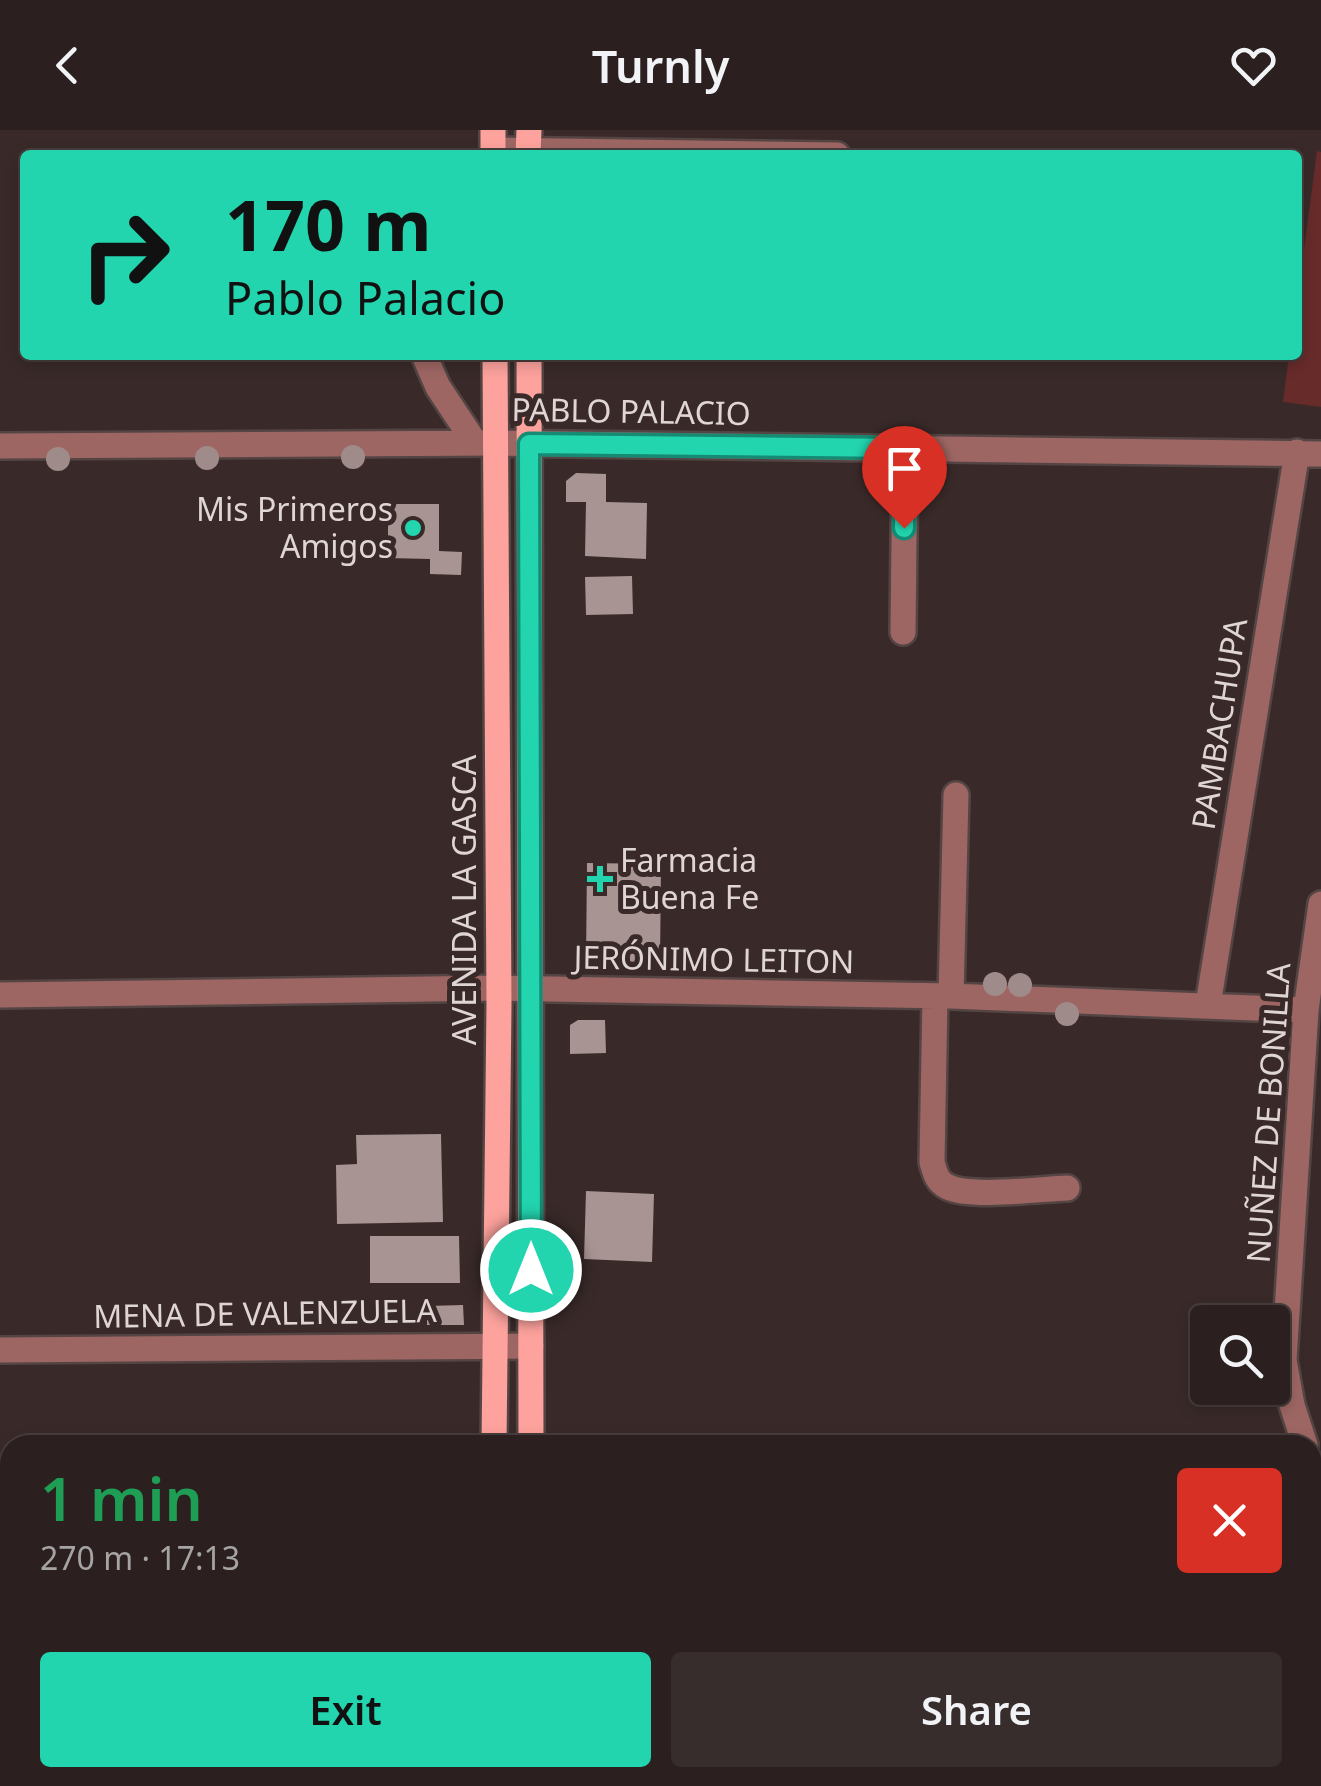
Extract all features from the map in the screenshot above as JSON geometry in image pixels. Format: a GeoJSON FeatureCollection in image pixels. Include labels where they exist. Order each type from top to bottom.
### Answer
{"type":"FeatureCollection","features":[{"type":"Feature","properties":{"kind":"main road","name":"AVENIDA LA GASCA"},"geometry":{"type":"LineString","coordinates":[[493,360],[485,443],[497,726],[499,988],[494,1435]]}},
{"type":"Feature","properties":{"kind":"main road","name":"AVENIDA LA GASCA"},"geometry":{"type":"LineString","coordinates":[[529,360],[531,1435]]}},
{"type":"Feature","properties":{"kind":"main road"},"geometry":{"type":"LineString","coordinates":[[497,726],[530,725]]}},
{"type":"Feature","properties":{"kind":"street"},"geometry":{"type":"LineString","coordinates":[[493,145],[682,150]]}},
{"type":"Feature","properties":{"kind":"street"},"geometry":{"type":"LineString","coordinates":[[426,360],[438,386],[485,443]]}},
{"type":"Feature","properties":{"kind":"street","name":"PABLO PALACIO"},"geometry":{"type":"LineString","coordinates":[[0,446],[485,443],[1309,453]]}},
{"type":"Feature","properties":{"kind":"street"},"geometry":{"type":"LineString","coordinates":[[903,632],[905,448]]}},
{"type":"Feature","properties":{"kind":"street","name":"PAMBACHUPA"},"geometry":{"type":"LineString","coordinates":[[1208,1005],[1309,453]]}},
{"type":"Feature","properties":{"kind":"street"},"geometry":{"type":"LineString","coordinates":[[956,795],[932,1162],[937,1178],[945,1186],[965,1192],[1066,1188]]}},
{"type":"Feature","properties":{"kind":"street","name":"NUÑEZ DE BONILLA"},"geometry":{"type":"LineString","coordinates":[[1302,1435],[1284,1360],[1312,1064],[1306,1010],[1321,904]]}},
{"type":"Feature","properties":{"kind":"street","name":"JERÓNIMO LEITON"},"geometry":{"type":"LineString","coordinates":[[0,995],[499,988],[943,996],[1306,1010]]}},
{"type":"Feature","properties":{"kind":"street","name":"MENA DE VALENZUELA"},"geometry":{"type":"LineString","coordinates":[[0,1350],[531,1346]]}},
{"type":"Feature","properties":{"kind":"street"},"geometry":{"type":"LineString","coordinates":[[1292,1405],[1321,1414]]}},
{"type":"Feature","properties":{"kind":"shaded area"},"geometry":{"type":"Polygon","coordinates":[[[1317,151],[1321,152],[1321,407],[1283,402],[1288,360],[1302,360],[1302,264],[1317,151]]]}},
{"type":"Feature","properties":{"kind":"building"},"geometry":{"type":"Polygon","coordinates":[[[576,473],[606,474],[606,502],[647,503],[646,559],[585,556],[586,502],[566,502],[566,481],[576,473]]]}},
{"type":"Feature","properties":{"kind":"building","name":"Mis Primeros Amigos"},"geometry":{"type":"Polygon","coordinates":[[[388,504],[439,504],[439,551],[462,552],[461,575],[430,574],[430,559],[388,558],[388,504]]]}},
{"type":"Feature","properties":{"kind":"building"},"geometry":{"type":"Polygon","coordinates":[[[632,576],[633,614],[586,615],[585,577],[632,576]]]}},
{"type":"Feature","properties":{"kind":"building"},"geometry":{"type":"Polygon","coordinates":[[[587,863],[661,864],[660,962],[586,961],[587,863]]]}},
{"type":"Feature","properties":{"kind":"building"},"geometry":{"type":"Polygon","coordinates":[[[578,1020],[605,1020],[606,1053],[570,1054],[570,1025],[578,1020]]]}},
{"type":"Feature","properties":{"kind":"building"},"geometry":{"type":"Polygon","coordinates":[[[441,1134],[443,1222],[337,1224],[336,1165],[357,1164],[356,1135],[441,1134]]]}},
{"type":"Feature","properties":{"kind":"building"},"geometry":{"type":"Polygon","coordinates":[[[586,1191],[654,1194],[652,1262],[584,1259],[586,1191]]]}},
{"type":"Feature","properties":{"kind":"building"},"geometry":{"type":"Polygon","coordinates":[[[370,1236],[459,1236],[460,1283],[370,1283],[370,1236]]]}},
{"type":"Feature","properties":{"kind":"building"},"geometry":{"type":"Polygon","coordinates":[[[463,1305],[464,1325],[427,1325],[427,1306],[463,1305]]]}},
{"type":"Feature","properties":{"kind":"place","name":"Mis Primeros Amigos"},"geometry":{"type":"Point","coordinates":[413,528]}},
{"type":"Feature","properties":{"kind":"place","name":"Farmacia Buena Fe"},"geometry":{"type":"Point","coordinates":[600,879]}},
{"type":"Feature","properties":{"kind":"route"},"geometry":{"type":"LineString","coordinates":[[531,1270],[529,444],[905,448],[904,528]]}}]}
